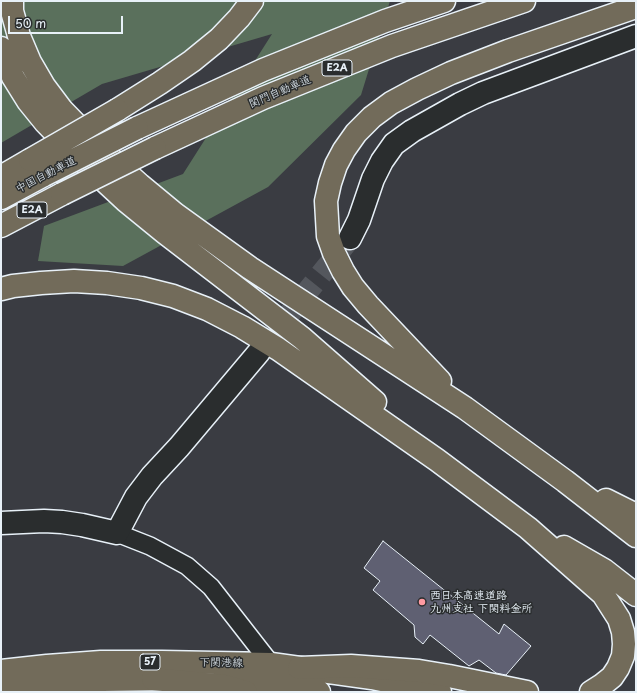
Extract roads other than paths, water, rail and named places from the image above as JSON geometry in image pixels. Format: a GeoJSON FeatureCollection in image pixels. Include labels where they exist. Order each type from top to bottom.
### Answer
{"type":"FeatureCollection","features":[{"type":"Feature","properties":{"kind":"main road"},"geometry":{"type":"LineString","coordinates":[[12,1],[12,11],[19,36],[30,62],[44,86],[62,110],[100,149],[140,185],[175,214],[250,268],[465,408],[565,481],[636,536]]}},
{"type":"Feature","properties":{"kind":"main road"},"geometry":{"type":"LineString","coordinates":[[1,177],[37,168],[117,110],[192,61],[219,39],[239,18],[252,1]]}},
{"type":"Feature","properties":{"kind":"main road","name":"中国自動車道"},"geometry":{"type":"LineString","coordinates":[[1,198],[37,168],[91,152],[137,128],[263,70],[385,21],[444,1]]}},
{"type":"Feature","properties":{"kind":"main road","name":"関門自動車道"},"geometry":{"type":"LineString","coordinates":[[1,226],[155,148],[263,98],[392,46],[524,1]]}},
{"type":"Feature","properties":{"kind":"main road"},"geometry":{"type":"LineString","coordinates":[[465,408],[368,305],[353,288],[342,271],[328,236],[326,219],[326,202],[336,165],[356,133],[372,118],[392,103],[417,89],[451,73],[508,51],[636,7]]}},
{"type":"Feature","properties":{"kind":"main road"},"geometry":{"type":"LineString","coordinates":[[1,48],[13,77],[28,101],[45,122],[84,162],[164,232],[302,338],[336,367],[437,460]]}},
{"type":"Feature","properties":{"kind":"main road"},"geometry":{"type":"LineString","coordinates":[[1,289],[34,283],[74,281],[107,283],[141,288],[173,296],[200,307],[242,327],[278,349],[437,460],[528,528],[593,584],[612,606],[619,619],[623,632],[624,644],[623,656],[612,677],[591,692]]}},
{"type":"Feature","properties":{"kind":"main road"},"geometry":{"type":"LineString","coordinates":[[565,481],[636,515]]}},
{"type":"Feature","properties":{"kind":"main road"},"geometry":{"type":"LineString","coordinates":[[528,528],[585,558],[604,570],[636,595]]}},
{"type":"Feature","properties":{"kind":"main road","name":"下関港線"},"geometry":{"type":"LineString","coordinates":[[1,671],[101,662],[271,664],[372,678],[440,692]]}},
{"type":"Feature","properties":{"kind":"main road"},"geometry":{"type":"LineString","coordinates":[[299,668],[350,666],[387,668],[449,676],[527,692]]}},
{"type":"Feature","properties":{"kind":"main road","name":"下関港線"},"geometry":{"type":"LineString","coordinates":[[1,688],[49,682],[207,678],[319,692]]}},
{"type":"Feature","properties":{"kind":"main road"},"geometry":{"type":"LineString","coordinates":[[153,679],[225,686],[246,692]]}},
{"type":"Feature","properties":{"kind":"street"},"geometry":{"type":"LineString","coordinates":[[350,238],[359,220],[373,179],[382,161],[394,144],[412,131],[483,93],[636,36]]}},
{"type":"Feature","properties":{"kind":"street"},"geometry":{"type":"LineString","coordinates":[[117,533],[126,514],[144,486],[259,352]]}},
{"type":"Feature","properties":{"kind":"street"},"geometry":{"type":"LineString","coordinates":[[1,523],[44,521],[82,525],[117,533],[150,546],[187,566],[211,587],[271,664]]}},
{"type":"Feature","properties":{"kind":"tunnel"},"geometry":{"type":"LineString","coordinates":[[259,352],[347,242]]}},
{"type":"Feature","properties":{"kind":"place","name":"西日本高速道路 九州支社 下関料金所"},"geometry":{"type":"Point","coordinates":[422,602]}}]}
